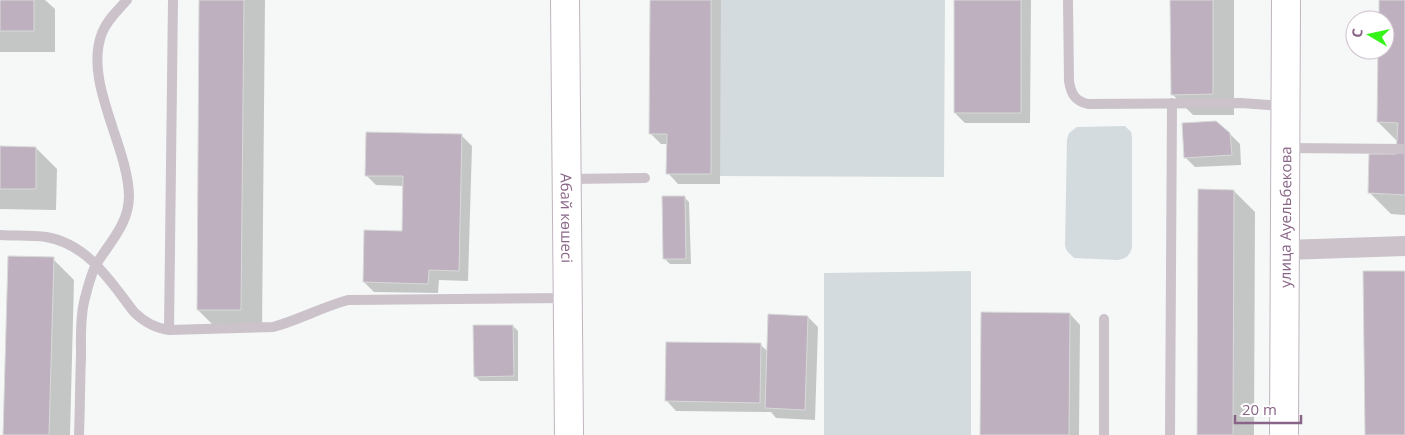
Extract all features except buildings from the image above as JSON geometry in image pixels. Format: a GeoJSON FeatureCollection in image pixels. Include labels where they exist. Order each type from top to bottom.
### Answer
{"type":"FeatureCollection","features":[{"type":"Feature","properties":{"kind":"street","name":"Абай көшесі"},"geometry":{"type":"LineString","coordinates":[[565,0],[569,435]]}},
{"type":"Feature","properties":{"kind":"street","name":"улица Ауельбекова"},"geometry":{"type":"LineString","coordinates":[[1284,435],[1287,148],[1285,106],[1286,0]]}},
{"type":"Feature","properties":{"kind":"street"},"geometry":{"type":"LineString","coordinates":[[1285,250],[1405,246]]}},
{"type":"Feature","properties":{"kind":"lane"},"geometry":{"type":"LineString","coordinates":[[79,435],[84,303],[96,264],[117,235],[128,209],[129,195],[124,167],[104,97],[98,58],[102,33],[109,20],[127,0]]}},
{"type":"Feature","properties":{"kind":"lane"},"geometry":{"type":"LineString","coordinates":[[169,330],[174,0]]}},
{"type":"Feature","properties":{"kind":"lane"},"geometry":{"type":"LineString","coordinates":[[1068,0],[1069,81],[1074,97],[1080,102],[1088,104],[1241,103],[1285,106]]}},
{"type":"Feature","properties":{"kind":"lane"},"geometry":{"type":"LineString","coordinates":[[1170,435],[1172,103]]}},
{"type":"Feature","properties":{"kind":"lane"},"geometry":{"type":"LineString","coordinates":[[1287,148],[1405,149]]}},
{"type":"Feature","properties":{"kind":"lane"},"geometry":{"type":"LineString","coordinates":[[567,179],[645,178]]}},
{"type":"Feature","properties":{"kind":"lane"},"geometry":{"type":"LineString","coordinates":[[0,235],[46,237],[64,242],[87,255],[141,319],[160,329],[169,330],[273,327],[288,323],[331,304],[348,300],[568,298]]}},
{"type":"Feature","properties":{"kind":"lane"},"geometry":{"type":"LineString","coordinates":[[1104,319],[1104,435]]}},
{"type":"Feature","properties":{"kind":"shaded area"},"geometry":{"type":"Polygon","coordinates":[[[721,0],[945,0],[944,177],[720,176],[721,0]]]}},
{"type":"Feature","properties":{"kind":"shaded area"},"geometry":{"type":"Polygon","coordinates":[[[1125,126],[1131,132],[1132,137],[1132,248],[1127,257],[1120,260],[1074,258],[1065,246],[1067,139],[1069,133],[1077,127],[1125,126]]]}},
{"type":"Feature","properties":{"kind":"shaded area"},"geometry":{"type":"Polygon","coordinates":[[[971,271],[971,435],[824,435],[824,273],[971,271]]]}}]}
